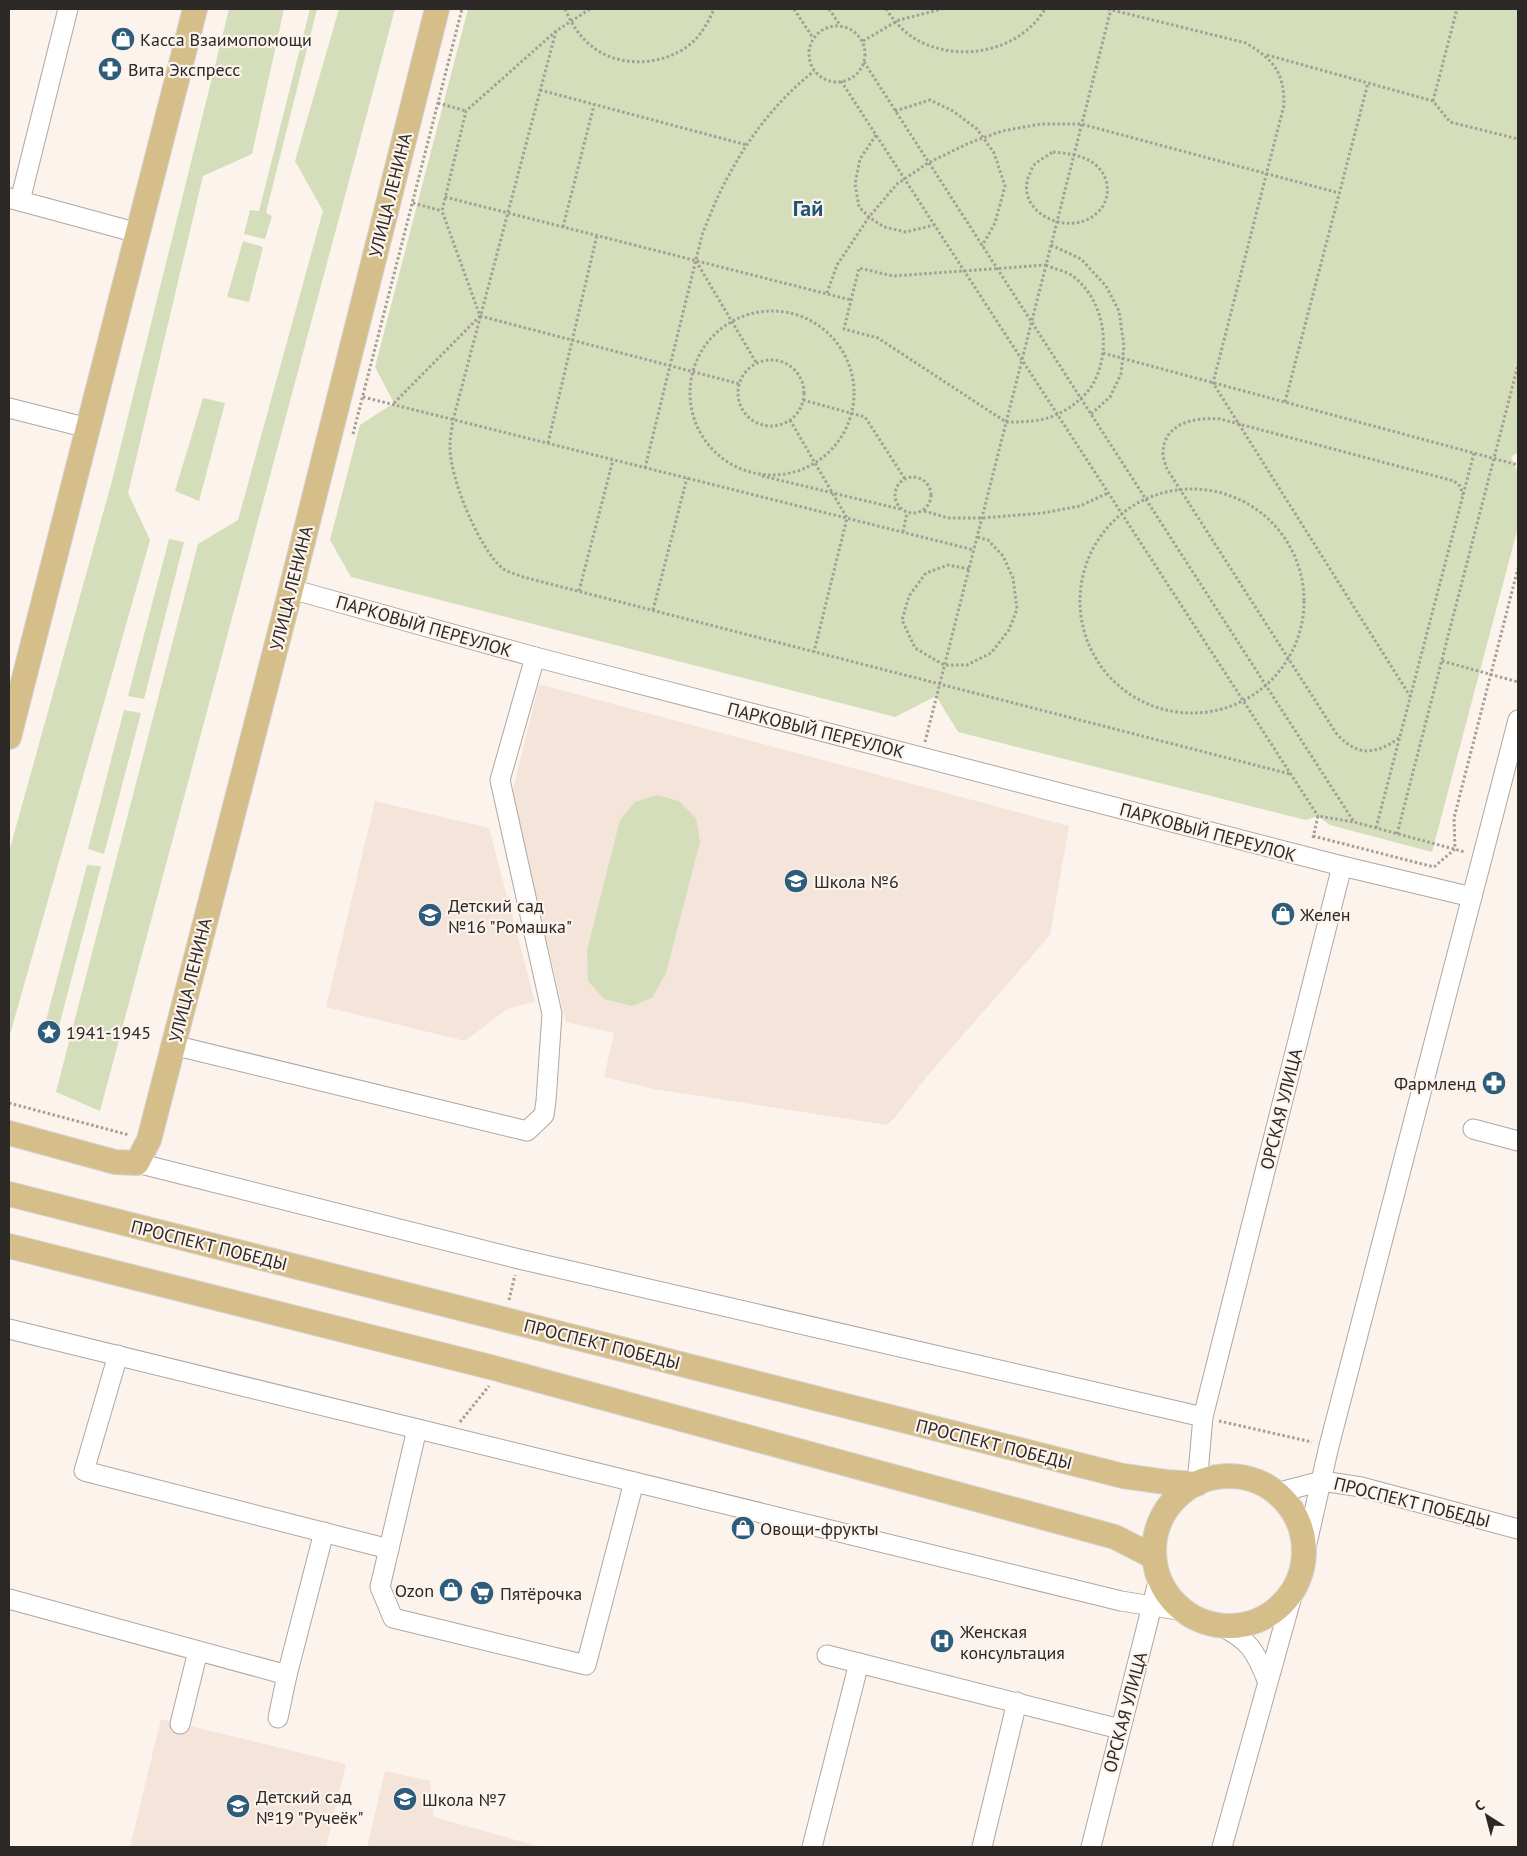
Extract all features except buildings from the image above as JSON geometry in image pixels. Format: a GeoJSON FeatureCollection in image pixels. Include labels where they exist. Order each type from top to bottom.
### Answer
{"type":"FeatureCollection","features":[{"type":"Feature","properties":{"kind":"main road"},"geometry":{"type":"LineString","coordinates":[[9,737],[195,9]]}},
{"type":"Feature","properties":{"kind":"main road","name":"УЛИЦА ЛЕНИНА"},"geometry":{"type":"LineString","coordinates":[[137,1164],[149,1140],[291,589],[437,9]]}},
{"type":"Feature","properties":{"kind":"main road"},"geometry":{"type":"LineString","coordinates":[[9,1133],[115,1162],[137,1164]]}},
{"type":"Feature","properties":{"kind":"main road","name":"ПРОСПЕКТ ПОБЕДЫ"},"geometry":{"type":"LineString","coordinates":[[9,1194],[1123,1476],[1197,1484]]}},
{"type":"Feature","properties":{"kind":"main road"},"geometry":{"type":"LineString","coordinates":[[9,1246],[513,1373],[1115,1537],[1157,1567]]}},
{"type":"Feature","properties":{"kind":"main road"},"geometry":{"type":"LineString","coordinates":[[1217,1477],[1238,1477],[1258,1482],[1276,1493],[1296,1516],[1304,1545],[1304,1561],[1300,1576],[1294,1589],[1285,1601],[1262,1618],[1248,1624],[1234,1626],[1203,1621],[1184,1611],[1169,1596],[1157,1567],[1155,1539],[1160,1522],[1169,1506],[1197,1484],[1217,1477]]}},
{"type":"Feature","properties":{"kind":"street"},"geometry":{"type":"LineString","coordinates":[[68,9],[14,200],[138,233]]}},
{"type":"Feature","properties":{"kind":"street"},"geometry":{"type":"LineString","coordinates":[[9,408],[88,428]]}},
{"type":"Feature","properties":{"kind":"street","name":"ПАРКОВЫЙ ПЕРЕУЛОК"},"geometry":{"type":"LineString","coordinates":[[291,589],[535,657],[1342,866]]}},
{"type":"Feature","properties":{"kind":"street"},"geometry":{"type":"LineString","coordinates":[[173,1045],[527,1132],[544,1115],[552,1014],[500,780],[535,657]]}},
{"type":"Feature","properties":{"kind":"street"},"geometry":{"type":"LineString","coordinates":[[1304,1561],[1329,1446],[1472,897],[1483,856],[1510,786],[1518,720]]}},
{"type":"Feature","properties":{"kind":"street"},"geometry":{"type":"LineString","coordinates":[[1342,866],[1472,897]]}},
{"type":"Feature","properties":{"kind":"street","name":"ОРСКАЯ УЛИЦА"},"geometry":{"type":"LineString","coordinates":[[1197,1484],[1203,1417],[1342,866]]}},
{"type":"Feature","properties":{"kind":"street"},"geometry":{"type":"LineString","coordinates":[[1473,1129],[1518,1141]]}},
{"type":"Feature","properties":{"kind":"street"},"geometry":{"type":"LineString","coordinates":[[137,1164],[519,1259],[1203,1417]]}},
{"type":"Feature","properties":{"kind":"street"},"geometry":{"type":"LineString","coordinates":[[9,1329],[1121,1601],[1184,1611]]}},
{"type":"Feature","properties":{"kind":"street"},"geometry":{"type":"LineString","coordinates":[[118,1356],[84,1471],[389,1548]]}},
{"type":"Feature","properties":{"kind":"street"},"geometry":{"type":"LineString","coordinates":[[417,1429],[380,1587],[393,1618],[586,1665],[634,1482]]}},
{"type":"Feature","properties":{"kind":"street","name":"ПРОСПЕКТ ПОБЕДЫ"},"geometry":{"type":"LineString","coordinates":[[1276,1493],[1322,1481],[1361,1487],[1518,1528]]}},
{"type":"Feature","properties":{"kind":"street"},"geometry":{"type":"LineString","coordinates":[[278,1718],[287,1675],[324,1532]]}},
{"type":"Feature","properties":{"kind":"street","name":"ОРСКАЯ УЛИЦА"},"geometry":{"type":"LineString","coordinates":[[1091,1847],[1120,1728],[1153,1607],[1157,1567]]}},
{"type":"Feature","properties":{"kind":"street"},"geometry":{"type":"LineString","coordinates":[[1222,1847],[1267,1680],[1294,1589]]}},
{"type":"Feature","properties":{"kind":"street"},"geometry":{"type":"LineString","coordinates":[[9,1599],[287,1675]]}},
{"type":"Feature","properties":{"kind":"street"},"geometry":{"type":"LineString","coordinates":[[1219,1625],[1238,1634],[1251,1647],[1267,1680]]}},
{"type":"Feature","properties":{"kind":"street"},"geometry":{"type":"LineString","coordinates":[[180,1724],[198,1651]]}},
{"type":"Feature","properties":{"kind":"street"},"geometry":{"type":"LineString","coordinates":[[827,1655],[1120,1728]]}},
{"type":"Feature","properties":{"kind":"street"},"geometry":{"type":"LineString","coordinates":[[812,1847],[860,1663]]}},
{"type":"Feature","properties":{"kind":"street"},"geometry":{"type":"LineString","coordinates":[[982,1847],[1017,1702]]}},
{"type":"Feature","properties":{"kind":"path"},"geometry":{"type":"LineString","coordinates":[[353,434],[462,9]]}},
{"type":"Feature","properties":{"kind":"path"},"geometry":{"type":"LineString","coordinates":[[565,9],[574,27],[589,45],[610,57],[637,62],[664,59],[688,46],[707,26],[714,9]]}},
{"type":"Feature","properties":{"kind":"path"},"geometry":{"type":"LineString","coordinates":[[480,316],[442,211],[466,111],[556,31],[590,9]]}},
{"type":"Feature","properties":{"kind":"path"},"geometry":{"type":"LineString","coordinates":[[794,9],[814,38]]}},
{"type":"Feature","properties":{"kind":"path"},"geometry":{"type":"LineString","coordinates":[[829,9],[840,25]]}},
{"type":"Feature","properties":{"kind":"path"},"geometry":{"type":"LineString","coordinates":[[886,9],[895,22],[918,40],[949,52],[982,51],[1014,40],[1039,18],[1045,9]]}},
{"type":"Feature","properties":{"kind":"path"},"geometry":{"type":"LineString","coordinates":[[863,41],[895,22],[942,9]]}},
{"type":"Feature","properties":{"kind":"path"},"geometry":{"type":"LineString","coordinates":[[921,757],[1110,9],[1246,44],[1266,55],[1433,101],[1450,122],[1518,139]]}},
{"type":"Feature","properties":{"kind":"path"},"geometry":{"type":"LineString","coordinates":[[1433,101],[1457,9]]}},
{"type":"Feature","properties":{"kind":"path"},"geometry":{"type":"LineString","coordinates":[[840,25],[850,28],[863,41],[865,50],[864,62],[856,75],[848,80],[830,81],[814,71],[809,53],[814,38],[823,29],[840,25]]}},
{"type":"Feature","properties":{"kind":"path"},"geometry":{"type":"LineString","coordinates":[[556,31],[453,420],[449,448],[457,485],[474,527],[490,556],[504,569],[523,577],[1290,774]]}},
{"type":"Feature","properties":{"kind":"path"},"geometry":{"type":"LineString","coordinates":[[1266,55],[1274,65],[1284,86],[1284,105],[1213,383],[1410,696]]}},
{"type":"Feature","properties":{"kind":"path"},"geometry":{"type":"LineString","coordinates":[[864,62],[1354,822]]}},
{"type":"Feature","properties":{"kind":"path"},"geometry":{"type":"LineString","coordinates":[[645,468],[702,235],[715,204],[728,175],[747,145],[794,87],[814,71]]}},
{"type":"Feature","properties":{"kind":"path"},"geometry":{"type":"LineString","coordinates":[[841,81],[1318,816],[1354,822],[1483,856]]}},
{"type":"Feature","properties":{"kind":"path"},"geometry":{"type":"LineString","coordinates":[[1286,402],[1368,83]]}},
{"type":"Feature","properties":{"kind":"path"},"geometry":{"type":"LineString","coordinates":[[540,90],[747,145]]}},
{"type":"Feature","properties":{"kind":"path"},"geometry":{"type":"LineString","coordinates":[[895,111],[930,100],[953,111],[977,129],[994,153],[1005,186],[995,223],[982,246]]}},
{"type":"Feature","properties":{"kind":"path"},"geometry":{"type":"LineString","coordinates":[[438,103],[466,111]]}},
{"type":"Feature","properties":{"kind":"path"},"geometry":{"type":"LineString","coordinates":[[563,227],[594,104]]}},
{"type":"Feature","properties":{"kind":"path"},"geometry":{"type":"LineString","coordinates":[[827,293],[837,265],[851,242],[897,184],[928,163],[984,138],[1002,132],[1041,124],[1081,124],[1339,193]]}},
{"type":"Feature","properties":{"kind":"path"},"geometry":{"type":"LineString","coordinates":[[876,135],[860,159],[855,184],[858,207],[884,227],[906,232],[935,225]]}},
{"type":"Feature","properties":{"kind":"path"},"geometry":{"type":"LineString","coordinates":[[1053,152],[1074,154],[1099,167],[1106,179],[1108,192],[1103,206],[1090,218],[1071,225],[1050,220],[1037,210],[1029,200],[1026,184],[1033,166],[1053,152]]}},
{"type":"Feature","properties":{"kind":"path"},"geometry":{"type":"LineString","coordinates":[[445,197],[851,300]]}},
{"type":"Feature","properties":{"kind":"path"},"geometry":{"type":"LineString","coordinates":[[413,203],[442,211]]}},
{"type":"Feature","properties":{"kind":"path"},"geometry":{"type":"LineString","coordinates":[[548,443],[597,235]]}},
{"type":"Feature","properties":{"kind":"path"},"geometry":{"type":"LineString","coordinates":[[1051,245],[1081,260],[1106,286],[1118,311],[1124,346],[1121,374],[1110,397],[1091,414]]}},
{"type":"Feature","properties":{"kind":"path"},"geometry":{"type":"LineString","coordinates":[[696,260],[757,364]]}},
{"type":"Feature","properties":{"kind":"path"},"geometry":{"type":"LineString","coordinates":[[1046,266],[1073,276],[1093,298],[1102,323],[1103,353],[1096,379],[1081,399],[1058,414],[1032,422],[1006,422],[878,338],[844,329],[859,268],[892,276],[964,271],[1046,266]]}},
{"type":"Feature","properties":{"kind":"path"},"geometry":{"type":"LineString","coordinates":[[755,474],[782,475],[815,463],[831,451],[847,429],[854,402],[853,375],[843,349],[825,329],[801,315],[775,310],[747,314],[723,326],[704,346],[692,372],[689,397],[695,423],[709,446],[730,464],[755,474],[900,509],[907,513],[924,511],[948,518],[982,518],[1043,513],[1080,506],[1108,493]]}},
{"type":"Feature","properties":{"kind":"path"},"geometry":{"type":"LineString","coordinates":[[480,316],[740,384]]}},
{"type":"Feature","properties":{"kind":"path"},"geometry":{"type":"LineString","coordinates":[[394,403],[480,316]]}},
{"type":"Feature","properties":{"kind":"path"},"geometry":{"type":"LineString","coordinates":[[1103,353],[1518,465]]}},
{"type":"Feature","properties":{"kind":"path"},"geometry":{"type":"LineString","coordinates":[[768,360],[779,361],[789,365],[797,372],[802,382],[803,400],[798,412],[781,425],[770,426],[750,419],[743,410],[739,400],[742,378],[749,369],[757,364],[768,360]]}},
{"type":"Feature","properties":{"kind":"path"},"geometry":{"type":"LineString","coordinates":[[1397,834],[1518,365]]}},
{"type":"Feature","properties":{"kind":"path"},"geometry":{"type":"LineString","coordinates":[[363,397],[974,550]]}},
{"type":"Feature","properties":{"kind":"path"},"geometry":{"type":"LineString","coordinates":[[803,400],[865,417],[905,479]]}},
{"type":"Feature","properties":{"kind":"path"},"geometry":{"type":"LineString","coordinates":[[1399,738],[1384,748],[1372,752],[1345,743],[1336,733],[1167,469],[1163,454],[1166,439],[1176,427],[1189,420],[1203,418],[1220,420],[1454,480],[1460,486],[1463,495]]}},
{"type":"Feature","properties":{"kind":"path"},"geometry":{"type":"LineString","coordinates":[[790,420],[847,518],[814,652]]}},
{"type":"Feature","properties":{"kind":"path"},"geometry":{"type":"LineString","coordinates":[[1376,828],[1474,453]]}},
{"type":"Feature","properties":{"kind":"path"},"geometry":{"type":"LineString","coordinates":[[579,591],[613,460]]}},
{"type":"Feature","properties":{"kind":"path"},"geometry":{"type":"LineString","coordinates":[[900,509],[894,492],[900,482],[917,477],[922,479],[930,488],[931,500],[924,511]]}},
{"type":"Feature","properties":{"kind":"path"},"geometry":{"type":"LineString","coordinates":[[653,610],[687,478]]}},
{"type":"Feature","properties":{"kind":"path"},"geometry":{"type":"LineString","coordinates":[[1204,488],[1239,498],[1270,519],[1292,548],[1304,583],[1304,620],[1292,654],[1270,684],[1244,702],[1204,714],[1167,712],[1133,698],[1104,673],[1085,639],[1079,602],[1085,564],[1104,530],[1133,505],[1167,491],[1180,490],[1204,488]]}},
{"type":"Feature","properties":{"kind":"path"},"geometry":{"type":"LineString","coordinates":[[903,532],[907,513]]}},
{"type":"Feature","properties":{"kind":"path"},"geometry":{"type":"LineString","coordinates":[[969,569],[948,565],[926,573],[909,596],[902,620],[915,648],[944,665],[967,665],[991,653],[1009,630],[1017,609],[1013,578],[1003,556],[988,540],[977,537]]}},
{"type":"Feature","properties":{"kind":"path"},"geometry":{"type":"LineString","coordinates":[[1313,836],[1434,868],[1455,849],[1454,818],[1518,568]]}},
{"type":"Feature","properties":{"kind":"path"},"geometry":{"type":"LineString","coordinates":[[1442,660],[1518,682]]}},
{"type":"Feature","properties":{"kind":"path"},"geometry":{"type":"LineString","coordinates":[[1308,858],[1318,816]]}},
{"type":"Feature","properties":{"kind":"path"},"geometry":{"type":"LineString","coordinates":[[9,1103],[149,1140]]}},
{"type":"Feature","properties":{"kind":"path"},"geometry":{"type":"LineString","coordinates":[[1203,1417],[1329,1446]]}},
{"type":"Feature","properties":{"kind":"shaded area","name":"Школа №6"},"geometry":{"type":"Polygon","coordinates":[[[539,684],[1069,826],[1050,935],[887,1125],[654,1089],[604,1077],[614,1033],[566,1022],[512,793],[539,684]]]}},
{"type":"Feature","properties":{"kind":"shaded area","name":"Детский сад №16 \"Ромашка\""},"geometry":{"type":"Polygon","coordinates":[[[375,801],[489,828],[535,1002],[507,1009],[465,1041],[326,1007],[375,801]]]}},
{"type":"Feature","properties":{"kind":"shaded area","name":"Детский сад №19 \"Ручеёк\""},"geometry":{"type":"Polygon","coordinates":[[[161,1719],[346,1764],[326,1847],[130,1847],[161,1719]]]}},
{"type":"Feature","properties":{"kind":"shaded area","name":"Школа №7"},"geometry":{"type":"Polygon","coordinates":[[[385,1771],[430,1781],[434,1817],[541,1847],[367,1847],[385,1771]]]}},
{"type":"Feature","properties":{"kind":"green space"},"geometry":{"type":"Polygon","coordinates":[[[229,9],[284,9],[252,154],[203,176],[128,493],[150,540],[9,1038],[9,852],[112,481],[229,9]]]}},
{"type":"Feature","properties":{"kind":"green space"},"geometry":{"type":"Polygon","coordinates":[[[310,9],[317,9],[266,213],[272,216],[265,239],[244,234],[250,210],[259,211],[310,9]]]}},
{"type":"Feature","properties":{"kind":"green space"},"geometry":{"type":"Polygon","coordinates":[[[339,9],[395,9],[100,1111],[56,1092],[198,544],[238,520],[323,211],[295,161],[339,9]]]}},
{"type":"Feature","properties":{"kind":"green space"},"geometry":{"type":"Polygon","coordinates":[[[468,9],[1518,9],[1518,452],[1511,457],[1518,473],[1518,527],[1432,852],[1330,825],[1318,816],[1306,820],[958,732],[936,696],[895,717],[351,577],[330,540],[360,425],[394,403],[375,367],[468,9]]]}},
{"type":"Feature","properties":{"kind":"green space"},"geometry":{"type":"Polygon","coordinates":[[[243,241],[263,247],[249,302],[227,297],[243,241]]]}},
{"type":"Feature","properties":{"kind":"green space"},"geometry":{"type":"Polygon","coordinates":[[[203,398],[225,403],[199,501],[175,491],[203,398]]]}},
{"type":"Feature","properties":{"kind":"green space"},"geometry":{"type":"Polygon","coordinates":[[[169,539],[184,542],[144,699],[128,696],[169,539]]]}},
{"type":"Feature","properties":{"kind":"green space"},"geometry":{"type":"Polygon","coordinates":[[[124,710],[141,713],[104,854],[88,849],[124,710]]]}},
{"type":"Feature","properties":{"kind":"green space"},"geometry":{"type":"Polygon","coordinates":[[[657,795],[679,801],[696,818],[700,842],[666,973],[652,998],[632,1006],[604,999],[588,981],[587,950],[620,820],[635,802],[657,795]]]}},
{"type":"Feature","properties":{"kind":"green space"},"geometry":{"type":"Polygon","coordinates":[[[87,865],[101,866],[58,1030],[44,1028],[87,865]]]}},
{"type":"Feature","properties":{"kind":"place","name":"Касса Взаимопомощи"},"geometry":{"type":"Point","coordinates":[123,39]}},
{"type":"Feature","properties":{"kind":"place","name":"Вита Экспресс"},"geometry":{"type":"Point","coordinates":[110,69]}},
{"type":"Feature","properties":{"kind":"place","name":"Школа №6"},"geometry":{"type":"Point","coordinates":[796,881]}},
{"type":"Feature","properties":{"kind":"place","name":"Желен"},"geometry":{"type":"Point","coordinates":[1283,914]}},
{"type":"Feature","properties":{"kind":"place","name":"Детский сад №16 \"Ромашка\""},"geometry":{"type":"Point","coordinates":[430,915]}},
{"type":"Feature","properties":{"kind":"place","name":"1941-1945"},"geometry":{"type":"Point","coordinates":[49,1032]}},
{"type":"Feature","properties":{"kind":"place","name":"Фармленд"},"geometry":{"type":"Point","coordinates":[1494,1083]}},
{"type":"Feature","properties":{"kind":"place","name":"Овощи-фрукты"},"geometry":{"type":"Point","coordinates":[743,1528]}},
{"type":"Feature","properties":{"kind":"place","name":"Ozon"},"geometry":{"type":"Point","coordinates":[451,1590]}},
{"type":"Feature","properties":{"kind":"place","name":"Пятёрочка"},"geometry":{"type":"Point","coordinates":[482,1593]}},
{"type":"Feature","properties":{"kind":"place","name":"Женская консультация"},"geometry":{"type":"Point","coordinates":[942,1641]}},
{"type":"Feature","properties":{"kind":"place","name":"Школа №7"},"geometry":{"type":"Point","coordinates":[405,1799]}},
{"type":"Feature","properties":{"kind":"place","name":"Детский сад №19 \"Ручеёк\""},"geometry":{"type":"Point","coordinates":[238,1806]}},
{"type":"Feature","properties":{"kind":"district","name":"Гай"},"geometry":{"type":"Point","coordinates":[808,208]}}]}
